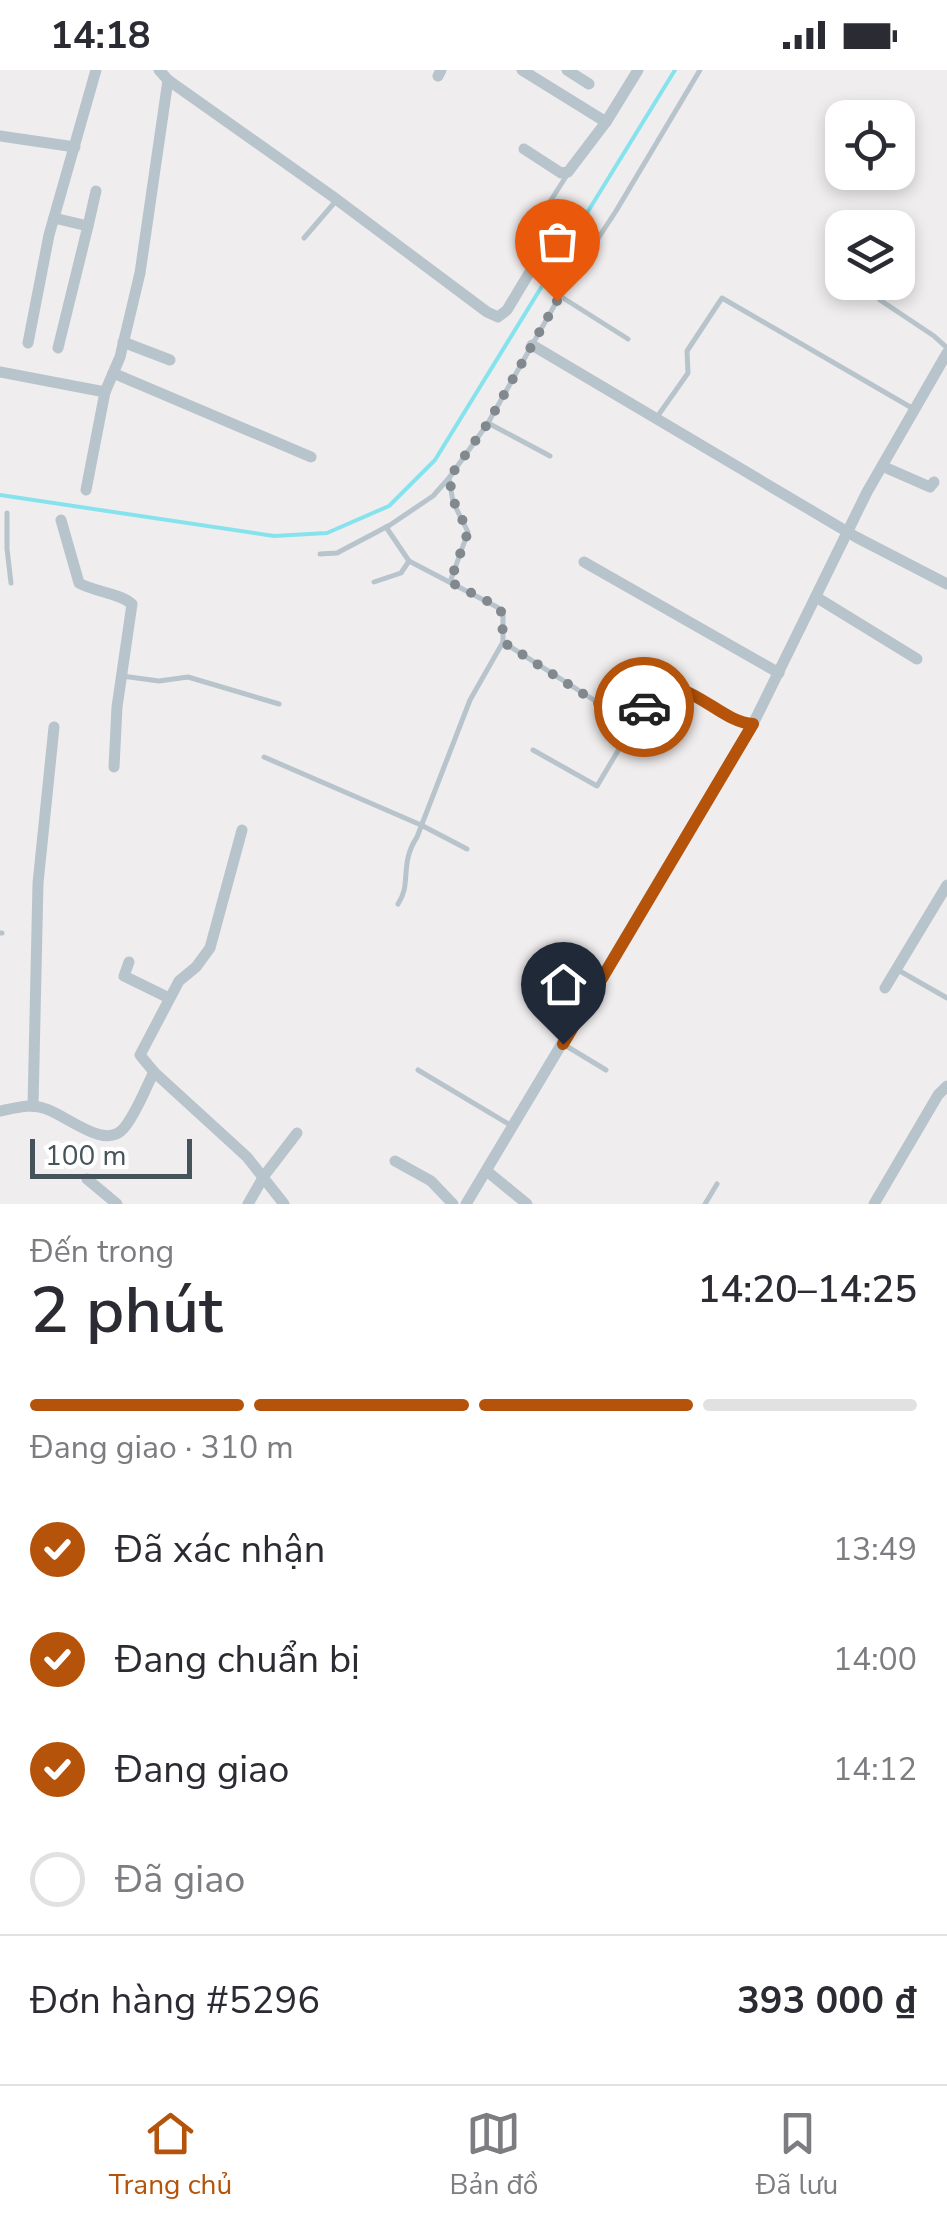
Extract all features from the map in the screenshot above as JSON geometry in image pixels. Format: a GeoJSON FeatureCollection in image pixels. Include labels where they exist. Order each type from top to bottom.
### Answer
{"type":"FeatureCollection","features":[{"type":"Feature","properties":{"kind":"street"},"geometry":{"type":"LineString","coordinates":[[28,343],[54,218],[96,70]]}},
{"type":"Feature","properties":{"kind":"street"},"geometry":{"type":"LineString","coordinates":[[522,70],[606,122]]}},
{"type":"Feature","properties":{"kind":"street"},"geometry":{"type":"LineString","coordinates":[[567,70],[589,84]]}},
{"type":"Feature","properties":{"kind":"street"},"geometry":{"type":"LineString","coordinates":[[524,150],[561,173],[568,172],[606,122],[638,70]]}},
{"type":"Feature","properties":{"kind":"street"},"geometry":{"type":"LineString","coordinates":[[86,490],[105,392],[124,342],[140,272],[163,75],[487,312],[498,316],[507,310],[543,250]]}},
{"type":"Feature","properties":{"kind":"street"},"geometry":{"type":"LineString","coordinates":[[0,136],[76,147]]}},
{"type":"Feature","properties":{"kind":"street"},"geometry":{"type":"LineString","coordinates":[[58,348],[96,191]]}},
{"type":"Feature","properties":{"kind":"street"},"geometry":{"type":"LineString","coordinates":[[54,218],[88,226]]}},
{"type":"Feature","properties":{"kind":"street"},"geometry":{"type":"LineString","coordinates":[[124,342],[170,360]]}},
{"type":"Feature","properties":{"kind":"street"},"geometry":{"type":"LineString","coordinates":[[532,345],[848,532],[947,584]]}},
{"type":"Feature","properties":{"kind":"street"},"geometry":{"type":"LineString","coordinates":[[466,1204],[753,724],[882,466],[947,350]]}},
{"type":"Feature","properties":{"kind":"street"},"geometry":{"type":"LineString","coordinates":[[0,372],[105,392]]}},
{"type":"Feature","properties":{"kind":"street"},"geometry":{"type":"LineString","coordinates":[[113,373],[311,457]]}},
{"type":"Feature","properties":{"kind":"street"},"geometry":{"type":"LineString","coordinates":[[882,466],[930,488],[934,482]]}},
{"type":"Feature","properties":{"kind":"street"},"geometry":{"type":"LineString","coordinates":[[61,520],[79,583],[132,604],[121,676],[114,767]]}},
{"type":"Feature","properties":{"kind":"street"},"geometry":{"type":"LineString","coordinates":[[584,562],[779,673]]}},
{"type":"Feature","properties":{"kind":"street"},"geometry":{"type":"LineString","coordinates":[[816,598],[917,660]]}},
{"type":"Feature","properties":{"kind":"street"},"geometry":{"type":"LineString","coordinates":[[33,1106],[38,883],[54,727]]}},
{"type":"Feature","properties":{"kind":"street"},"geometry":{"type":"LineString","coordinates":[[242,830],[210,948],[196,967],[179,980],[140,1054],[154,1072],[264,1176],[284,1204]]}},
{"type":"Feature","properties":{"kind":"street"},"geometry":{"type":"LineString","coordinates":[[884,988],[947,885]]}},
{"type":"Feature","properties":{"kind":"street"},"geometry":{"type":"LineString","coordinates":[[129,962],[124,976],[168,998]]}},
{"type":"Feature","properties":{"kind":"street"},"geometry":{"type":"LineString","coordinates":[[0,1112],[44,1108],[102,1137],[115,1135],[124,1128],[154,1072]]}},
{"type":"Feature","properties":{"kind":"street"},"geometry":{"type":"LineString","coordinates":[[874,1204],[938,1094],[947,1086]]}},
{"type":"Feature","properties":{"kind":"street"},"geometry":{"type":"LineString","coordinates":[[248,1204],[297,1133]]}},
{"type":"Feature","properties":{"kind":"street"},"geometry":{"type":"LineString","coordinates":[[395,1161],[432,1181],[453,1204]]}},
{"type":"Feature","properties":{"kind":"street"},"geometry":{"type":"LineString","coordinates":[[488,1172],[527,1204]]}},
{"type":"Feature","properties":{"kind":"street"},"geometry":{"type":"LineString","coordinates":[[87,1178],[117,1204]]}},
{"type":"Feature","properties":{"kind":"lane"},"geometry":{"type":"LineString","coordinates":[[320,554],[337,553],[386,527],[433,496],[449,478],[488,423],[560,296],[700,70]]}},
{"type":"Feature","properties":{"kind":"lane"},"geometry":{"type":"LineString","coordinates":[[537,222],[568,172]]}},
{"type":"Feature","properties":{"kind":"lane"},"geometry":{"type":"LineString","coordinates":[[304,238],[338,200]]}},
{"type":"Feature","properties":{"kind":"lane"},"geometry":{"type":"LineString","coordinates":[[560,296],[628,339]]}},
{"type":"Feature","properties":{"kind":"lane"},"geometry":{"type":"LineString","coordinates":[[656,418],[688,372],[687,351],[722,298],[915,409]]}},
{"type":"Feature","properties":{"kind":"lane"},"geometry":{"type":"LineString","coordinates":[[880,300],[947,350]]}},
{"type":"Feature","properties":{"kind":"lane"},"geometry":{"type":"LineString","coordinates":[[488,423],[550,456]]}},
{"type":"Feature","properties":{"kind":"lane"},"geometry":{"type":"LineString","coordinates":[[449,478],[454,502],[468,532],[450,582]]}},
{"type":"Feature","properties":{"kind":"lane"},"geometry":{"type":"LineString","coordinates":[[7,513],[6,549],[11,582]]}},
{"type":"Feature","properties":{"kind":"lane"},"geometry":{"type":"LineString","coordinates":[[386,527],[409,561],[497,606],[502,613],[503,642],[470,700],[406,855],[404,896],[398,904]]}},
{"type":"Feature","properties":{"kind":"lane"},"geometry":{"type":"LineString","coordinates":[[374,582],[401,573],[409,561]]}},
{"type":"Feature","properties":{"kind":"lane"},"geometry":{"type":"LineString","coordinates":[[503,642],[633,726]]}},
{"type":"Feature","properties":{"kind":"lane"},"geometry":{"type":"LineString","coordinates":[[121,676],[160,681],[188,677],[279,704]]}},
{"type":"Feature","properties":{"kind":"lane"},"geometry":{"type":"LineString","coordinates":[[533,750],[596,786],[647,702],[667,686],[689,690],[740,723],[753,724]]}},
{"type":"Feature","properties":{"kind":"lane"},"geometry":{"type":"LineString","coordinates":[[264,757],[467,848]]}},
{"type":"Feature","properties":{"kind":"lane"},"geometry":{"type":"LineString","coordinates":[[896,968],[947,998]]}},
{"type":"Feature","properties":{"kind":"lane"},"geometry":{"type":"LineString","coordinates":[[563,1044],[606,1070]]}},
{"type":"Feature","properties":{"kind":"lane"},"geometry":{"type":"LineString","coordinates":[[418,1070],[514,1127]]}},
{"type":"Feature","properties":{"kind":"lane"},"geometry":{"type":"LineString","coordinates":[[705,1204],[717,1184]]}},
{"type":"Feature","properties":{"kind":"waterway"},"geometry":{"type":"LineString","coordinates":[[0,495],[274,536],[327,533],[389,506],[435,460],[675,70]]}},
{"type":"Feature","properties":{"kind":"way so far"},"geometry":{"type":"LineString","coordinates":[[557,301],[488,423],[449,478],[454,502],[468,532],[450,582],[497,606],[502,613],[503,642],[600,705],[633,726],[644,707]]}},
{"type":"Feature","properties":{"kind":"route"},"geometry":{"type":"LineString","coordinates":[[563,1044],[753,724],[740,723],[689,690],[667,686],[644,707]]}}]}
